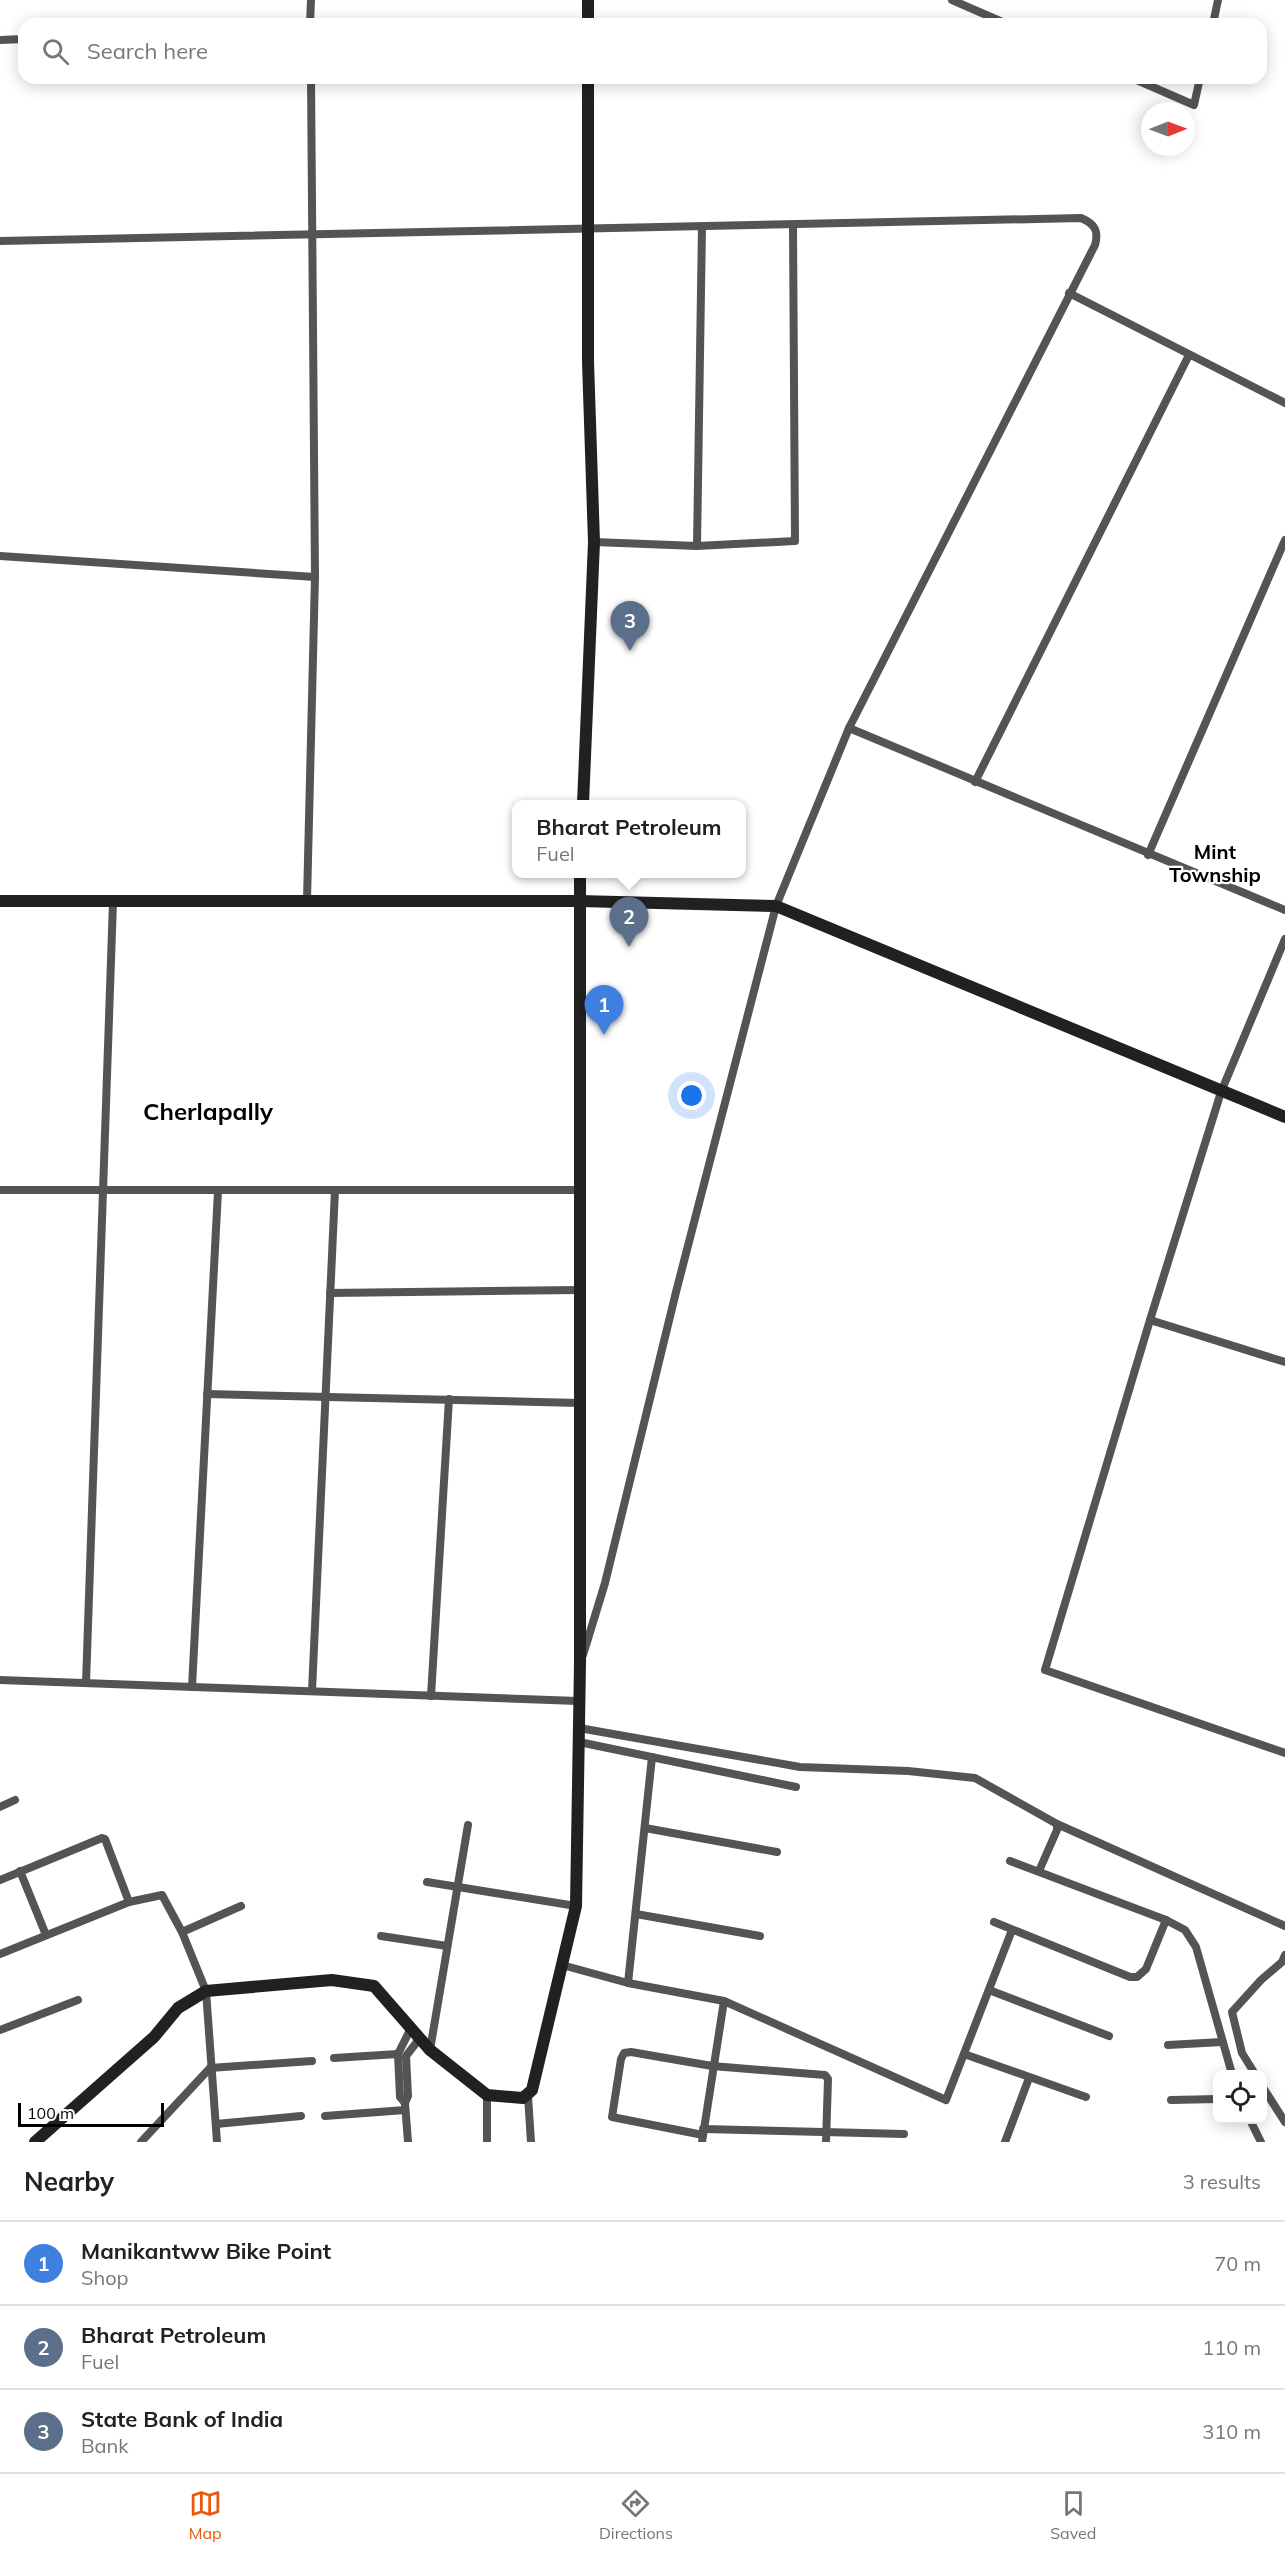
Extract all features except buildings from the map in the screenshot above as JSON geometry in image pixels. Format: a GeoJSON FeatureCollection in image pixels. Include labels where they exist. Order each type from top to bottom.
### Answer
{"type":"FeatureCollection","features":[{"type":"Feature","properties":{"kind":"street"},"geometry":{"type":"LineString","coordinates":[[310,18],[311,0]]}},
{"type":"Feature","properties":{"kind":"street"},"geometry":{"type":"LineString","coordinates":[[588,0],[588,18]]}},
{"type":"Feature","properties":{"kind":"street"},"geometry":{"type":"LineString","coordinates":[[951,0],[993,18]]}},
{"type":"Feature","properties":{"kind":"street"},"geometry":{"type":"LineString","coordinates":[[1214,18],[1218,0]]}},
{"type":"Feature","properties":{"kind":"street"},"geometry":{"type":"LineString","coordinates":[[0,40],[18,39]]}},
{"type":"Feature","properties":{"kind":"street"},"geometry":{"type":"LineString","coordinates":[[307,900],[315,577],[310,84]]}},
{"type":"Feature","properties":{"kind":"street"},"geometry":{"type":"LineString","coordinates":[[583,800],[594,542],[588,362],[588,84]]}},
{"type":"Feature","properties":{"kind":"street"},"geometry":{"type":"LineString","coordinates":[[1146,84],[1194,105],[1199,84]]}},
{"type":"Feature","properties":{"kind":"street"},"geometry":{"type":"LineString","coordinates":[[0,241],[1081,219],[1091,222],[1096,230],[1098,237],[849,728],[776,906],[676,1292],[604,1583],[580,1664]]}},
{"type":"Feature","properties":{"kind":"street"},"geometry":{"type":"LineString","coordinates":[[594,542],[697,546],[795,541],[794,226]]}},
{"type":"Feature","properties":{"kind":"street"},"geometry":{"type":"LineString","coordinates":[[697,546],[702,227]]}},
{"type":"Feature","properties":{"kind":"street"},"geometry":{"type":"LineString","coordinates":[[1069,293],[1285,404]]}},
{"type":"Feature","properties":{"kind":"street"},"geometry":{"type":"LineString","coordinates":[[975,782],[1189,356]]}},
{"type":"Feature","properties":{"kind":"street"},"geometry":{"type":"LineString","coordinates":[[1148,855],[1285,540]]}},
{"type":"Feature","properties":{"kind":"street"},"geometry":{"type":"LineString","coordinates":[[0,556],[315,577]]}},
{"type":"Feature","properties":{"kind":"street"},"geometry":{"type":"LineString","coordinates":[[849,728],[1148,855],[1285,910]]}},
{"type":"Feature","properties":{"kind":"street"},"geometry":{"type":"LineString","coordinates":[[41,2140],[154,2037],[178,2008],[206,1991],[332,1980],[374,1986],[430,2050],[487,2095],[523,2098],[528,2096],[532,2090],[576,1906],[580,1664],[582,1190],[580,878]]}},
{"type":"Feature","properties":{"kind":"street"},"geometry":{"type":"LineString","coordinates":[[0,901],[579,901],[776,906],[1285,1117]]}},
{"type":"Feature","properties":{"kind":"street"},"geometry":{"type":"LineString","coordinates":[[86,1683],[113,902]]}},
{"type":"Feature","properties":{"kind":"street"},"geometry":{"type":"LineString","coordinates":[[1285,939],[1221,1092],[1045,1670],[1285,1753]]}},
{"type":"Feature","properties":{"kind":"street"},"geometry":{"type":"LineString","coordinates":[[0,1190],[582,1190]]}},
{"type":"Feature","properties":{"kind":"street"},"geometry":{"type":"LineString","coordinates":[[312,1691],[335,1190]]}},
{"type":"Feature","properties":{"kind":"street"},"geometry":{"type":"LineString","coordinates":[[192,1687],[218,1191]]}},
{"type":"Feature","properties":{"kind":"street"},"geometry":{"type":"LineString","coordinates":[[330,1293],[581,1290]]}},
{"type":"Feature","properties":{"kind":"street"},"geometry":{"type":"LineString","coordinates":[[1150,1320],[1285,1362]]}},
{"type":"Feature","properties":{"kind":"street"},"geometry":{"type":"LineString","coordinates":[[207,1394],[580,1402]]}},
{"type":"Feature","properties":{"kind":"street"},"geometry":{"type":"LineString","coordinates":[[432,1696],[449,1400]]}},
{"type":"Feature","properties":{"kind":"street"},"geometry":{"type":"LineString","coordinates":[[0,1680],[578,1701]]}},
{"type":"Feature","properties":{"kind":"street"},"geometry":{"type":"LineString","coordinates":[[579,1728],[800,1767],[975,1778],[1057,1824],[1285,1926]]}},
{"type":"Feature","properties":{"kind":"street"},"geometry":{"type":"LineString","coordinates":[[579,1743],[796,1787]]}},
{"type":"Feature","properties":{"kind":"street"},"geometry":{"type":"LineString","coordinates":[[628,1983],[652,1757]]}},
{"type":"Feature","properties":{"kind":"street"},"geometry":{"type":"LineString","coordinates":[[0,1807],[15,1800]]}},
{"type":"Feature","properties":{"kind":"street"},"geometry":{"type":"LineString","coordinates":[[1039,1871],[1057,1830],[1057,1824]]}},
{"type":"Feature","properties":{"kind":"street"},"geometry":{"type":"LineString","coordinates":[[430,2050],[468,1825]]}},
{"type":"Feature","properties":{"kind":"street"},"geometry":{"type":"LineString","coordinates":[[645,1828],[777,1852]]}},
{"type":"Feature","properties":{"kind":"street"},"geometry":{"type":"LineString","coordinates":[[0,1880],[102,1838],[105,1839],[129,1902]]}},
{"type":"Feature","properties":{"kind":"street"},"geometry":{"type":"LineString","coordinates":[[1010,1861],[1166,1920],[1185,1930],[1196,1947],[1231,2070]]}},
{"type":"Feature","properties":{"kind":"street"},"geometry":{"type":"LineString","coordinates":[[20,1871],[46,1935]]}},
{"type":"Feature","properties":{"kind":"street"},"geometry":{"type":"LineString","coordinates":[[427,1882],[576,1906]]}},
{"type":"Feature","properties":{"kind":"street"},"geometry":{"type":"LineString","coordinates":[[0,1954],[129,1902],[162,1895],[182,1932],[206,1991],[217,2142]]}},
{"type":"Feature","properties":{"kind":"street"},"geometry":{"type":"LineString","coordinates":[[182,1932],[241,1906]]}},
{"type":"Feature","properties":{"kind":"street"},"geometry":{"type":"LineString","coordinates":[[636,1914],[760,1936]]}},
{"type":"Feature","properties":{"kind":"street"},"geometry":{"type":"LineString","coordinates":[[994,1922],[1130,1977],[1137,1977],[1146,1969],[1166,1920]]}},
{"type":"Feature","properties":{"kind":"street"},"geometry":{"type":"LineString","coordinates":[[562,1965],[628,1983],[724,2001],[946,2100],[1012,1930]]}},
{"type":"Feature","properties":{"kind":"street"},"geometry":{"type":"LineString","coordinates":[[381,1936],[447,1946]]}},
{"type":"Feature","properties":{"kind":"street"},"geometry":{"type":"LineString","coordinates":[[1253,2070],[1242,2053],[1232,2012],[1261,1980],[1282,1962],[1285,1954]]}},
{"type":"Feature","properties":{"kind":"street"},"geometry":{"type":"LineString","coordinates":[[989,1990],[1108,2036]]}},
{"type":"Feature","properties":{"kind":"street"},"geometry":{"type":"LineString","coordinates":[[0,2030],[78,2000]]}},
{"type":"Feature","properties":{"kind":"street"},"geometry":{"type":"LineString","coordinates":[[703,2135],[724,2001]]}},
{"type":"Feature","properties":{"kind":"street"},"geometry":{"type":"LineString","coordinates":[[405,2107],[400,2097],[398,2054],[411,2028]]}},
{"type":"Feature","properties":{"kind":"street"},"geometry":{"type":"LineString","coordinates":[[408,2142],[405,2107],[408,2096],[406,2056],[420,2038]]}},
{"type":"Feature","properties":{"kind":"street"},"geometry":{"type":"LineString","coordinates":[[1168,2045],[1222,2042]]}},
{"type":"Feature","properties":{"kind":"street"},"geometry":{"type":"LineString","coordinates":[[826,2142],[826,2131],[828,2079],[825,2075],[712,2066],[631,2052],[624,2054],[621,2059],[611,2113],[614,2118],[703,2135],[826,2131],[904,2134]]}},
{"type":"Feature","properties":{"kind":"street"},"geometry":{"type":"LineString","coordinates":[[334,2058],[398,2054]]}},
{"type":"Feature","properties":{"kind":"street"},"geometry":{"type":"LineString","coordinates":[[964,2054],[1086,2097]]}},
{"type":"Feature","properties":{"kind":"street"},"geometry":{"type":"LineString","coordinates":[[141,2142],[210,2068],[312,2061]]}},
{"type":"Feature","properties":{"kind":"street"},"geometry":{"type":"LineString","coordinates":[[1005,2142],[1029,2078]]}},
{"type":"Feature","properties":{"kind":"street"},"geometry":{"type":"LineString","coordinates":[[1267,2093],[1285,2122]]}},
{"type":"Feature","properties":{"kind":"street"},"geometry":{"type":"LineString","coordinates":[[487,2095],[487,2142]]}},
{"type":"Feature","properties":{"kind":"street"},"geometry":{"type":"LineString","coordinates":[[528,2096],[531,2142]]}},
{"type":"Feature","properties":{"kind":"street"},"geometry":{"type":"LineString","coordinates":[[1171,2100],[1213,2099]]}},
{"type":"Feature","properties":{"kind":"street"},"geometry":{"type":"LineString","coordinates":[[325,2116],[405,2107]]}},
{"type":"Feature","properties":{"kind":"street"},"geometry":{"type":"LineString","coordinates":[[216,2124],[301,2116]]}},
{"type":"Feature","properties":{"kind":"street"},"geometry":{"type":"LineString","coordinates":[[1252,2124],[1261,2142]]}},
{"type":"Feature","properties":{"kind":"place","name":"State Bank of India"},"geometry":{"type":"Point","coordinates":[630,651]}},
{"type":"Feature","properties":{"kind":"place","name":"Bharat Petroleum"},"geometry":{"type":"Point","coordinates":[629,947]}},
{"type":"Feature","properties":{"kind":"place","name":"Manikantww Bike Point"},"geometry":{"type":"Point","coordinates":[604,1035]}},
{"type":"Feature","properties":{"kind":"district","name":"Mint Township"},"geometry":{"type":"Point","coordinates":[1215,864]}},
{"type":"Feature","properties":{"kind":"district","name":"Cherlapally"},"geometry":{"type":"Point","coordinates":[208,1112]}}]}
